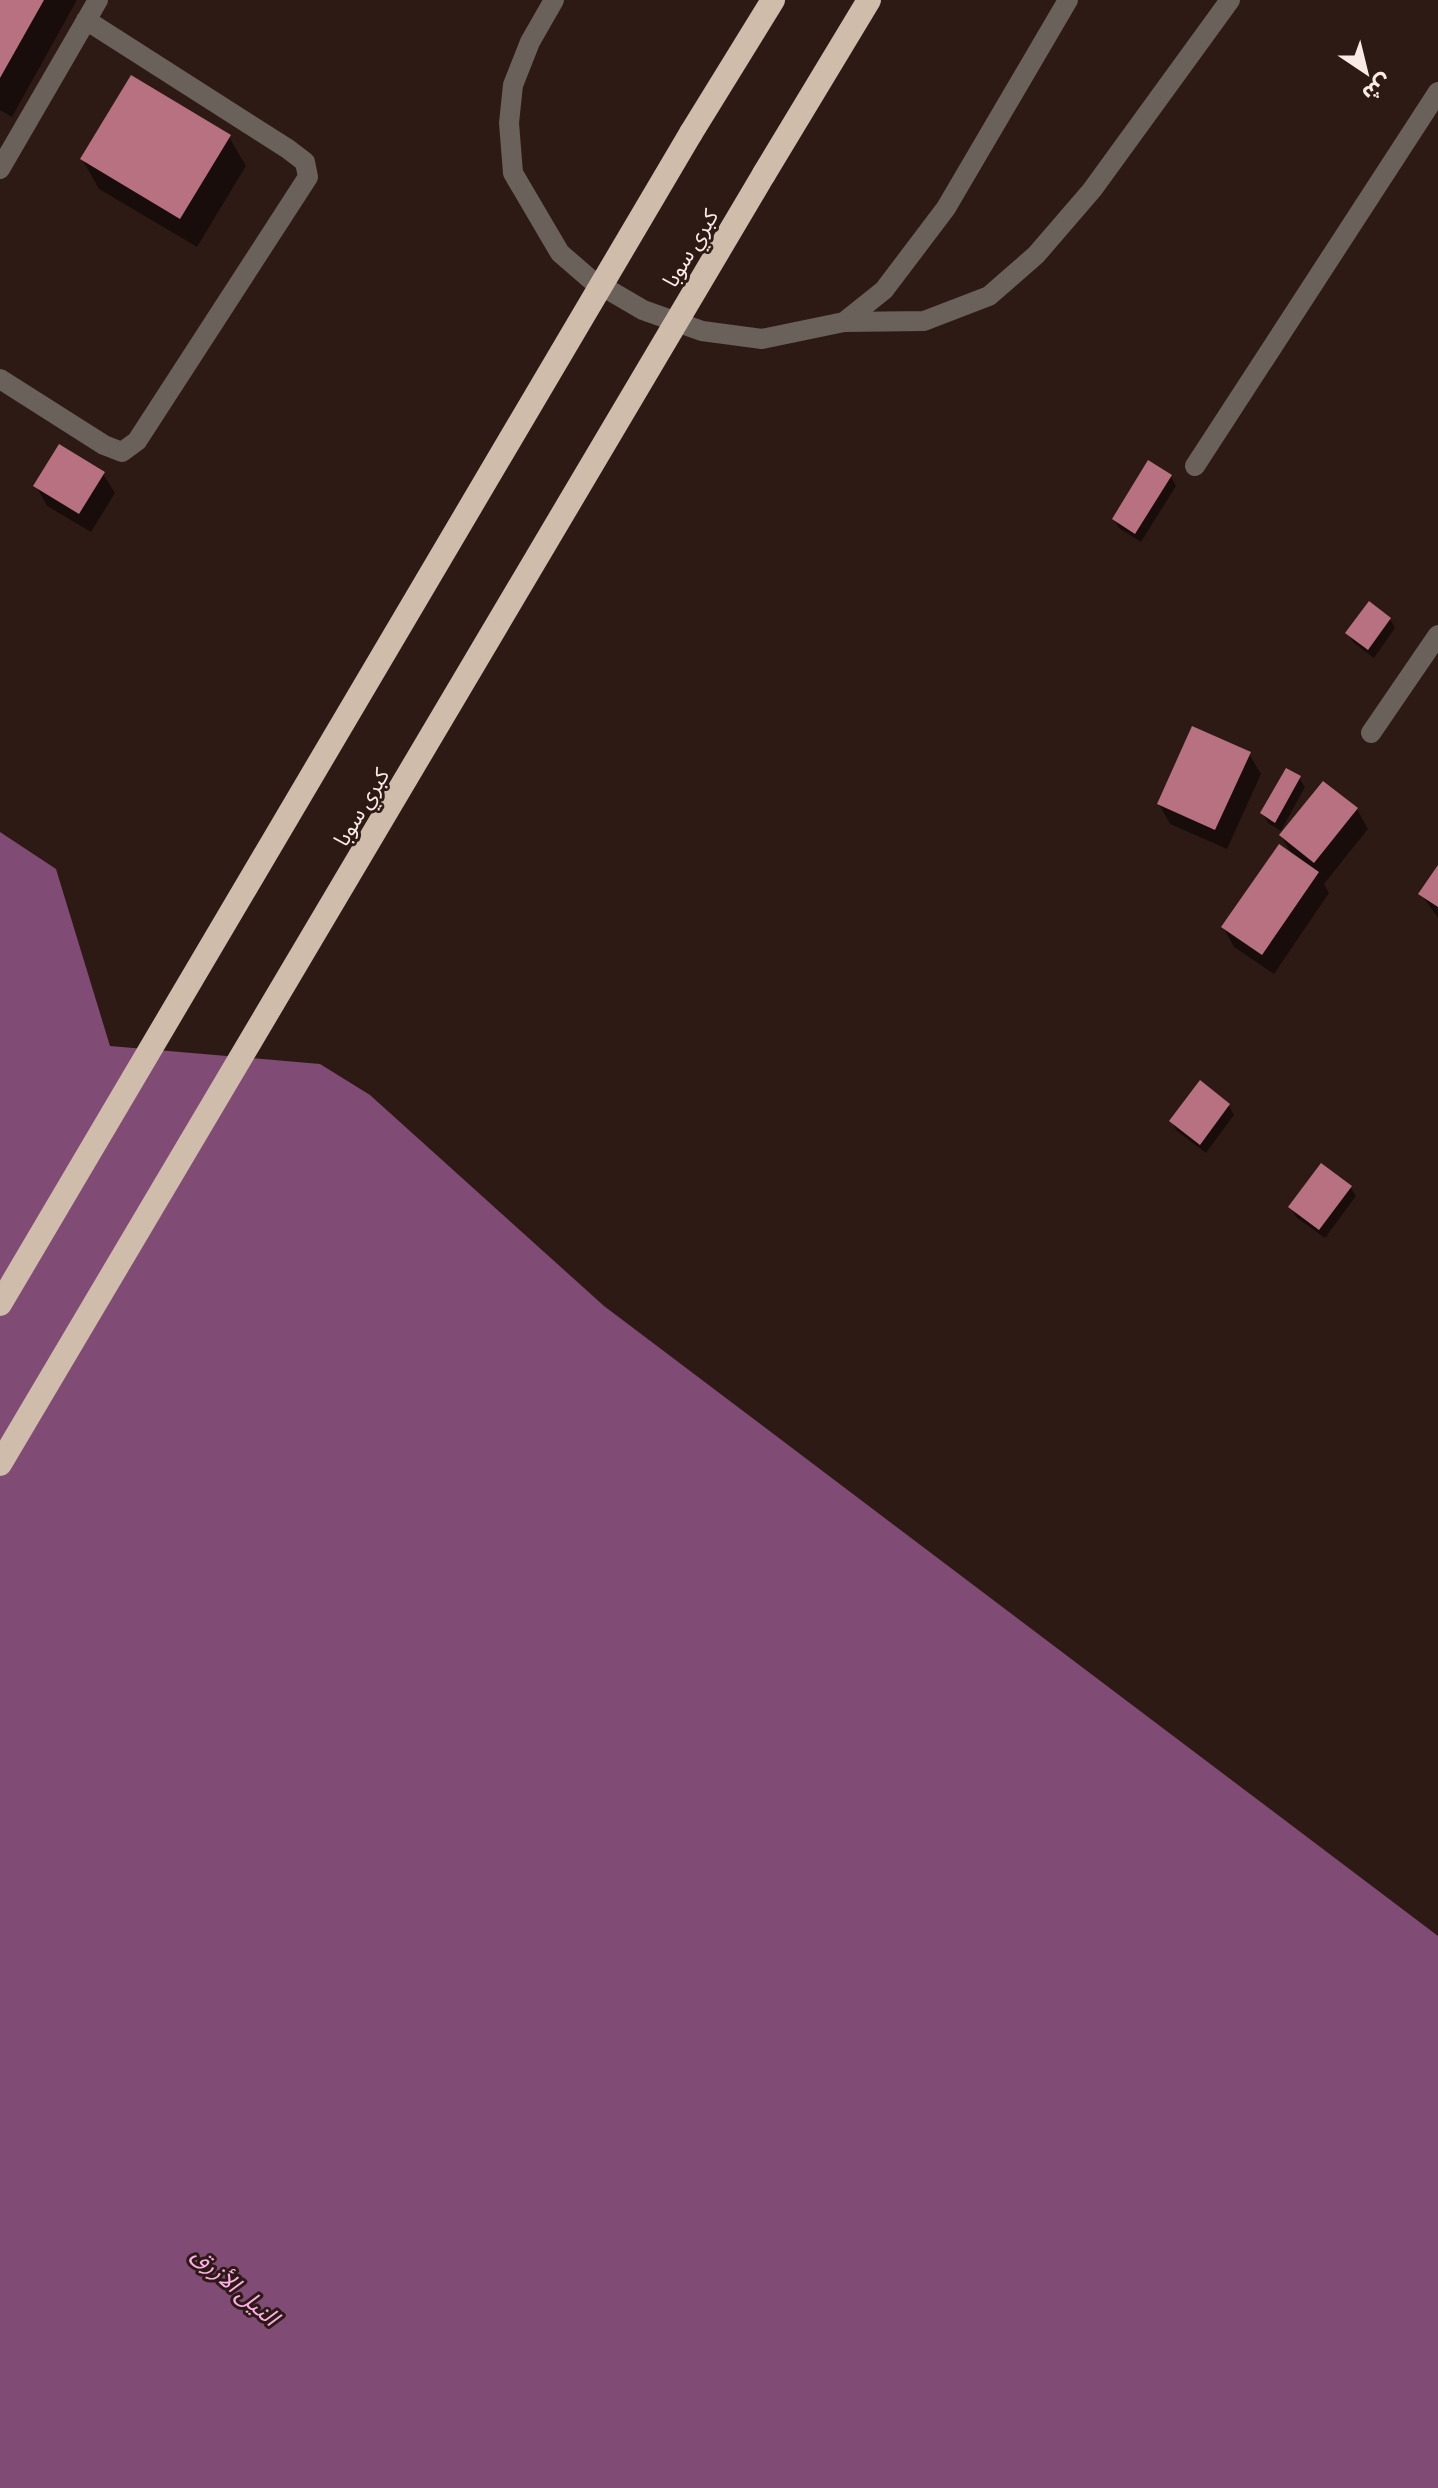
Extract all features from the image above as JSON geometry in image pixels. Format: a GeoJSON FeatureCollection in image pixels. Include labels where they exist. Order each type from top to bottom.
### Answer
{"type":"FeatureCollection","features":[{"type":"Feature","properties":{"kind":"highway"},"geometry":{"type":"LineString","coordinates":[[0,1304],[691,133],[773,0]]}},
{"type":"Feature","properties":{"kind":"highway","name":"كبري سوبا"},"geometry":{"type":"LineString","coordinates":[[0,1464],[64,1362],[869,0]]}},
{"type":"Feature","properties":{"kind":"street"},"geometry":{"type":"LineString","coordinates":[[0,169],[98,0]]}},
{"type":"Feature","properties":{"kind":"street"},"geometry":{"type":"LineString","coordinates":[[554,0],[530,42],[513,85],[509,123],[513,173],[560,253],[590,279],[643,310],[702,331],[762,339],[844,322],[924,321],[989,296],[1036,255],[1092,190],[1230,0]]}},
{"type":"Feature","properties":{"kind":"street"},"geometry":{"type":"LineString","coordinates":[[844,322],[884,290],[915,254],[946,208],[1068,0]]}},
{"type":"Feature","properties":{"kind":"street"},"geometry":{"type":"LineString","coordinates":[[0,379],[104,445],[122,452],[137,441],[308,177],[305,162],[288,149],[86,20]]}},
{"type":"Feature","properties":{"kind":"street"},"geometry":{"type":"LineString","coordinates":[[1195,466],[1438,92]]}},
{"type":"Feature","properties":{"kind":"street"},"geometry":{"type":"LineString","coordinates":[[1371,733],[1438,635]]}},
{"type":"Feature","properties":{"kind":"water","name":"النيل الأزرق"},"geometry":{"type":"Polygon","coordinates":[[[0,832],[56,869],[110,1046],[320,1064],[370,1095],[604,1306],[1438,1936],[1438,2488],[0,2488],[0,832]]]}},
{"type":"Feature","properties":{"kind":"building"},"geometry":{"type":"Polygon","coordinates":[[[0,0],[44,0],[0,78],[0,0]]]}},
{"type":"Feature","properties":{"kind":"building"},"geometry":{"type":"Polygon","coordinates":[[[131,75],[231,135],[180,219],[80,159],[131,75]]]}},
{"type":"Feature","properties":{"kind":"building"},"geometry":{"type":"Polygon","coordinates":[[[59,444],[105,472],[79,514],[33,486],[59,444]]]}},
{"type":"Feature","properties":{"kind":"building"},"geometry":{"type":"Polygon","coordinates":[[[1148,460],[1172,475],[1135,534],[1112,519],[1148,460]]]}},
{"type":"Feature","properties":{"kind":"building"},"geometry":{"type":"Polygon","coordinates":[[[1369,601],[1391,618],[1368,650],[1345,633],[1369,601]]]}},
{"type":"Feature","properties":{"kind":"building"},"geometry":{"type":"Polygon","coordinates":[[[1192,726],[1251,752],[1215,830],[1157,804],[1192,726]]]}},
{"type":"Feature","properties":{"kind":"building"},"geometry":{"type":"Polygon","coordinates":[[[1286,768],[1301,776],[1275,823],[1260,813],[1286,768]]]}},
{"type":"Feature","properties":{"kind":"building"},"geometry":{"type":"Polygon","coordinates":[[[1323,781],[1358,808],[1314,863],[1279,835],[1323,781]]]}},
{"type":"Feature","properties":{"kind":"building"},"geometry":{"type":"Polygon","coordinates":[[[1279,844],[1319,872],[1262,955],[1221,927],[1279,844]]]}},
{"type":"Feature","properties":{"kind":"building"},"geometry":{"type":"Polygon","coordinates":[[[1438,865],[1438,907],[1418,894],[1438,865]]]}},
{"type":"Feature","properties":{"kind":"building"},"geometry":{"type":"Polygon","coordinates":[[[1200,1080],[1230,1104],[1200,1145],[1169,1121],[1200,1080]]]}},
{"type":"Feature","properties":{"kind":"building"},"geometry":{"type":"Polygon","coordinates":[[[1321,1163],[1352,1186],[1319,1230],[1288,1207],[1321,1163]]]}}]}
